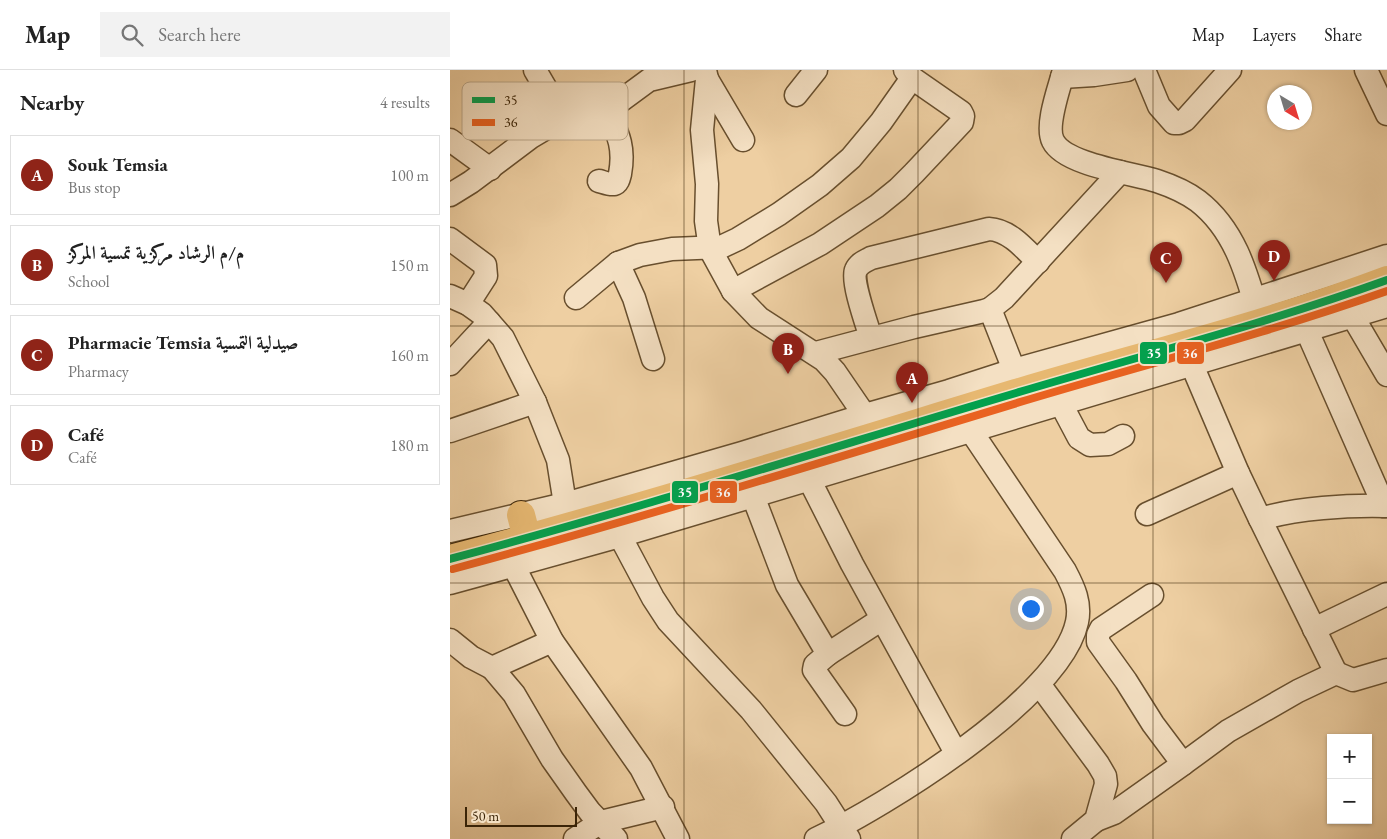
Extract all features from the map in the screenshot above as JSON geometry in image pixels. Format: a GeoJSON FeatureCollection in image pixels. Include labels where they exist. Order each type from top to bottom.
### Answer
{"type":"FeatureCollection","features":[{"type":"Feature","properties":{"kind":"main road"},"geometry":{"type":"LineString","coordinates":[[450,559],[804,469],[871,425],[996,411],[1188,356],[1260,322],[1387,280]]}},
{"type":"Feature","properties":{"kind":"street"},"geometry":{"type":"LineString","coordinates":[[535,70],[542,82]]}},
{"type":"Feature","properties":{"kind":"street"},"geometry":{"type":"LineString","coordinates":[[796,95],[816,70]]}},
{"type":"Feature","properties":{"kind":"street"},"geometry":{"type":"LineString","coordinates":[[1127,70],[1094,75],[1063,74],[1051,126],[1052,140],[1068,155],[1075,158],[1171,186],[1199,202],[1214,217],[1235,245],[1242,259],[1260,322]]}},
{"type":"Feature","properties":{"kind":"street"},"geometry":{"type":"LineString","coordinates":[[1144,70],[1159,106],[1169,119],[1174,123],[1179,123],[1184,120],[1230,70]]}},
{"type":"Feature","properties":{"kind":"street"},"geometry":{"type":"LineString","coordinates":[[1366,70],[1387,114]]}},
{"type":"Feature","properties":{"kind":"street"},"geometry":{"type":"LineString","coordinates":[[628,95],[649,80],[690,72]]}},
{"type":"Feature","properties":{"kind":"street"},"geometry":{"type":"LineString","coordinates":[[690,72],[744,140]]}},
{"type":"Feature","properties":{"kind":"street"},"geometry":{"type":"LineString","coordinates":[[690,72],[702,130],[707,184],[706,221],[710,249],[733,292],[759,318],[816,354],[835,372],[871,425]]}},
{"type":"Feature","properties":{"kind":"street"},"geometry":{"type":"LineString","coordinates":[[576,298],[618,263],[640,255],[672,249],[721,248],[779,214],[835,173],[851,158],[881,122],[908,74],[961,112],[963,116],[962,122],[898,190],[878,206],[820,244],[733,292]]}},
{"type":"Feature","properties":{"kind":"street"},"geometry":{"type":"LineString","coordinates":[[450,140],[490,169]]}},
{"type":"Feature","properties":{"kind":"street"},"geometry":{"type":"LineString","coordinates":[[450,195],[490,169],[528,140]]}},
{"type":"Feature","properties":{"kind":"street"},"geometry":{"type":"LineString","coordinates":[[599,181],[614,184],[618,180],[622,163],[620,140]]}},
{"type":"Feature","properties":{"kind":"street"},"geometry":{"type":"LineString","coordinates":[[816,354],[870,338],[990,309],[1004,298],[1120,172]]}},
{"type":"Feature","properties":{"kind":"street"},"geometry":{"type":"LineString","coordinates":[[870,338],[855,274],[858,266],[871,258],[989,229],[997,230],[1009,236],[1038,262]]}},
{"type":"Feature","properties":{"kind":"street"},"geometry":{"type":"LineString","coordinates":[[450,239],[485,265],[486,276],[459,300],[482,314],[503,338],[536,402],[558,460],[565,504]]}},
{"type":"Feature","properties":{"kind":"street"},"geometry":{"type":"LineString","coordinates":[[1260,322],[1387,256]]}},
{"type":"Feature","properties":{"kind":"street"},"geometry":{"type":"LineString","coordinates":[[618,263],[634,298],[653,358]]}},
{"type":"Feature","properties":{"kind":"street"},"geometry":{"type":"LineString","coordinates":[[450,583],[516,541],[565,504],[742,454],[871,425],[949,391],[1014,370],[1180,324],[1260,322],[1307,331],[1387,306]]}},
{"type":"Feature","properties":{"kind":"street"},"geometry":{"type":"LineString","coordinates":[[990,309],[1014,370]]}},
{"type":"Feature","properties":{"kind":"street"},"geometry":{"type":"LineString","coordinates":[[1353,317],[1387,375]]}},
{"type":"Feature","properties":{"kind":"street"},"geometry":{"type":"LineString","coordinates":[[450,364],[489,322]]}},
{"type":"Feature","properties":{"kind":"street"},"geometry":{"type":"LineString","coordinates":[[1260,519],[1282,513],[1386,506],[1307,331]]}},
{"type":"Feature","properties":{"kind":"street"},"geometry":{"type":"LineString","coordinates":[[450,531],[516,541],[620,536],[753,496],[804,469],[971,431],[996,411],[1061,404],[1188,356],[1238,473],[1336,672],[1353,680],[1387,670]]}},
{"type":"Feature","properties":{"kind":"street"},"geometry":{"type":"LineString","coordinates":[[450,431],[536,402]]}},
{"type":"Feature","properties":{"kind":"street"},"geometry":{"type":"LineString","coordinates":[[1061,404],[1079,438],[1090,445],[1108,444],[1123,436]]}},
{"type":"Feature","properties":{"kind":"street"},"geometry":{"type":"LineString","coordinates":[[816,839],[845,833],[1000,720],[1023,701],[1039,684],[1061,657],[1071,640],[1077,622],[1078,605],[1074,588],[971,431]]}},
{"type":"Feature","properties":{"kind":"street"},"geometry":{"type":"LineString","coordinates":[[804,469],[882,619],[956,753]]}},
{"type":"Feature","properties":{"kind":"street"},"geometry":{"type":"LineString","coordinates":[[1147,514],[1238,473]]}},
{"type":"Feature","properties":{"kind":"street"},"geometry":{"type":"LineString","coordinates":[[753,496],[787,585],[828,654]]}},
{"type":"Feature","properties":{"kind":"street"},"geometry":{"type":"LineString","coordinates":[[620,536],[653,598],[668,621],[751,710],[826,803],[845,833]]}},
{"type":"Feature","properties":{"kind":"street"},"geometry":{"type":"LineString","coordinates":[[516,541],[552,641],[641,768],[678,839]]}},
{"type":"Feature","properties":{"kind":"street"},"geometry":{"type":"LineString","coordinates":[[1314,628],[1387,594]]}},
{"type":"Feature","properties":{"kind":"street"},"geometry":{"type":"LineString","coordinates":[[1152,596],[1101,629],[1098,635],[1098,642],[1126,681],[1153,724],[1183,764]]}},
{"type":"Feature","properties":{"kind":"street"},"geometry":{"type":"LineString","coordinates":[[845,714],[814,670],[815,665],[828,654],[882,619]]}},
{"type":"Feature","properties":{"kind":"street"},"geometry":{"type":"LineString","coordinates":[[450,640],[471,657],[492,668],[514,694],[552,759],[590,812],[616,839]]}},
{"type":"Feature","properties":{"kind":"street"},"geometry":{"type":"LineString","coordinates":[[492,668],[552,641]]}},
{"type":"Feature","properties":{"kind":"street"},"geometry":{"type":"LineString","coordinates":[[1072,839],[1096,820],[1114,813],[1228,732],[1298,691],[1336,672]]}},
{"type":"Feature","properties":{"kind":"street"},"geometry":{"type":"LineString","coordinates":[[1039,684],[1087,748],[1105,776],[1106,784],[1096,820]]}},
{"type":"Feature","properties":{"kind":"street"},"geometry":{"type":"LineString","coordinates":[[575,839],[601,822],[663,807]]}},
{"type":"Feature","properties":{"kind":"transit line","name":"35"},"geometry":{"type":"LineString","coordinates":[[450,559],[663,499],[1249,325],[1387,280]]}},
{"type":"Feature","properties":{"kind":"transit line","name":"36"},"geometry":{"type":"LineString","coordinates":[[453,569],[665,509],[1017,403],[1249,336],[1387,291]]}},
{"type":"Feature","properties":{"kind":"place","name":"Café"},"geometry":{"type":"Point","coordinates":[1274,281]}},
{"type":"Feature","properties":{"kind":"place","name":"Pharmacie Temsia صيدلية التمسية"},"geometry":{"type":"Point","coordinates":[1166,283]}},
{"type":"Feature","properties":{"kind":"place","name":"م/م الرشاد مركزية تمسية المركز"},"geometry":{"type":"Point","coordinates":[788,374]}},
{"type":"Feature","properties":{"kind":"place","name":"Souk Temsia"},"geometry":{"type":"Point","coordinates":[912,403]}}]}
